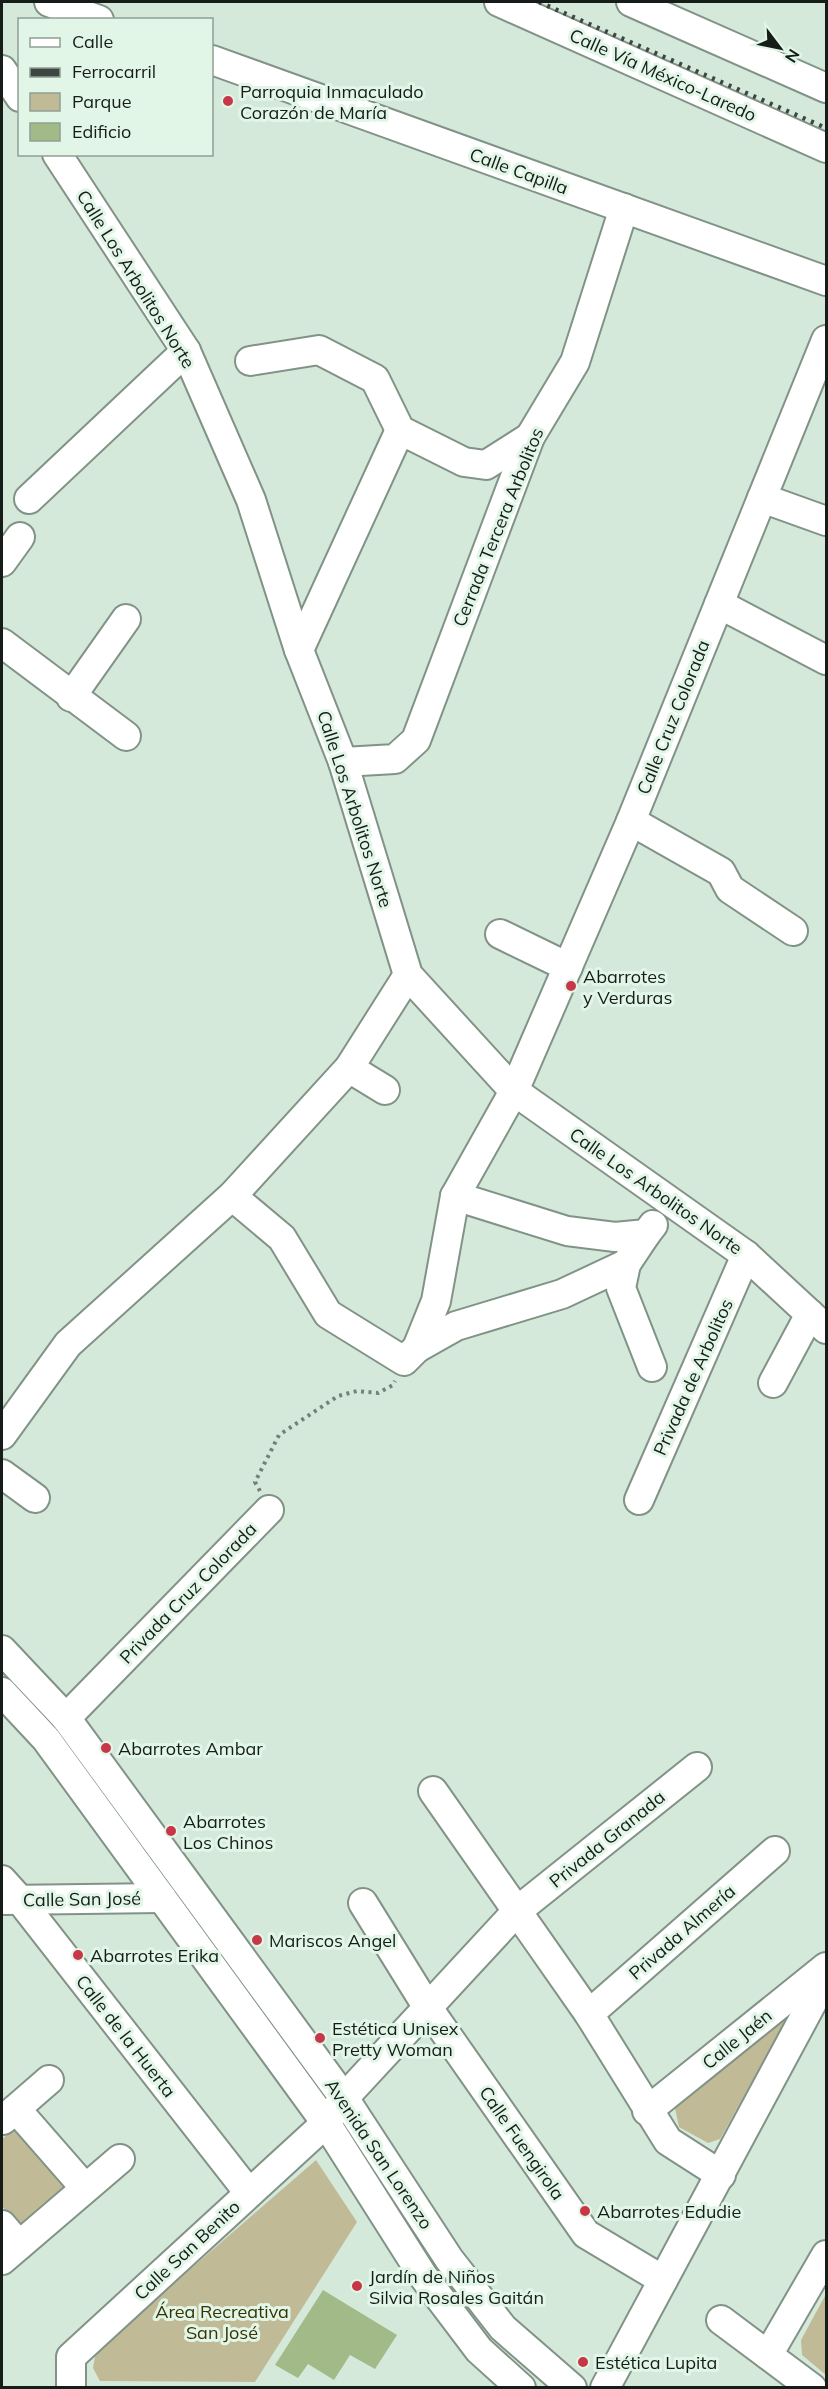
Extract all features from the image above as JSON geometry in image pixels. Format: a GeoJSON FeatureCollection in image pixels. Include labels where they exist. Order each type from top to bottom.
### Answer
{"type":"FeatureCollection","features":[{"type":"Feature","properties":{"kind":"street"},"geometry":{"type":"LineString","coordinates":[[49,2],[93,18]]}},
{"type":"Feature","properties":{"kind":"street","name":"Calle Vía México-Laredo"},"geometry":{"type":"LineString","coordinates":[[499,2],[826,148]]}},
{"type":"Feature","properties":{"kind":"street"},"geometry":{"type":"LineString","coordinates":[[631,2],[826,88]]}},
{"type":"Feature","properties":{"kind":"street","name":"Calle Capilla"},"geometry":{"type":"LineString","coordinates":[[213,60],[826,280]]}},
{"type":"Feature","properties":{"kind":"street"},"geometry":{"type":"LineString","coordinates":[[2,70],[18,94]]}},
{"type":"Feature","properties":{"kind":"street","name":"Calle Los Arbolitos Norte"},"geometry":{"type":"LineString","coordinates":[[58,156],[186,351],[251,501],[299,650],[343,762],[408,975],[514,1091],[746,1255],[818,1321]]}},
{"type":"Feature","properties":{"kind":"street","name":"Cerrada Tercera Arbolitos"},"geometry":{"type":"LineString","coordinates":[[343,762],[395,759],[416,740],[531,437],[575,362],[624,208]]}},
{"type":"Feature","properties":{"kind":"street","name":"Calle Cruz Colorada"},"geometry":{"type":"LineString","coordinates":[[411,1354],[436,1301],[456,1196],[514,1091],[568,967],[631,821],[826,340]]}},
{"type":"Feature","properties":{"kind":"street"},"geometry":{"type":"LineString","coordinates":[[250,361],[319,350],[375,379],[400,430],[464,462],[486,465],[531,437]]}},
{"type":"Feature","properties":{"kind":"street"},"geometry":{"type":"LineString","coordinates":[[29,499],[186,351]]}},
{"type":"Feature","properties":{"kind":"street"},"geometry":{"type":"LineString","coordinates":[[299,650],[400,430]]}},
{"type":"Feature","properties":{"kind":"street"},"geometry":{"type":"LineString","coordinates":[[762,498],[826,521]]}},
{"type":"Feature","properties":{"kind":"street"},"geometry":{"type":"LineString","coordinates":[[2,562],[20,537]]}},
{"type":"Feature","properties":{"kind":"street"},"geometry":{"type":"LineString","coordinates":[[719,604],[826,660]]}},
{"type":"Feature","properties":{"kind":"street"},"geometry":{"type":"LineString","coordinates":[[71,697],[126,619]]}},
{"type":"Feature","properties":{"kind":"street"},"geometry":{"type":"LineString","coordinates":[[2,643],[71,697],[126,736]]}},
{"type":"Feature","properties":{"kind":"street"},"geometry":{"type":"LineString","coordinates":[[631,821],[721,872],[730,889],[793,931]]}},
{"type":"Feature","properties":{"kind":"street"},"geometry":{"type":"LineString","coordinates":[[500,934],[568,967]]}},
{"type":"Feature","properties":{"kind":"street"},"geometry":{"type":"LineString","coordinates":[[2,1435],[68,1344],[232,1196],[349,1068],[408,975]]}},
{"type":"Feature","properties":{"kind":"street"},"geometry":{"type":"LineString","coordinates":[[349,1068],[385,1090]]}},
{"type":"Feature","properties":{"kind":"street"},"geometry":{"type":"LineString","coordinates":[[232,1196],[282,1238],[328,1314],[411,1354],[456,1326],[562,1294],[626,1264]]}},
{"type":"Feature","properties":{"kind":"street"},"geometry":{"type":"LineString","coordinates":[[456,1196],[567,1231],[615,1237],[646,1234]]}},
{"type":"Feature","properties":{"kind":"street"},"geometry":{"type":"LineString","coordinates":[[652,1367],[621,1288],[626,1264],[646,1234],[672,1203]]}},
{"type":"Feature","properties":{"kind":"street","name":"Privada de Arbolitos"},"geometry":{"type":"LineString","coordinates":[[639,1500],[746,1255]]}},
{"type":"Feature","properties":{"kind":"street"},"geometry":{"type":"LineString","coordinates":[[773,1383],[818,1321]]}},
{"type":"Feature","properties":{"kind":"street"},"geometry":{"type":"LineString","coordinates":[[2,1474],[35,1498]]}},
{"type":"Feature","properties":{"kind":"street","name":"Privada Cruz Colorada"},"geometry":{"type":"LineString","coordinates":[[66,1718],[269,1509]]}},
{"type":"Feature","properties":{"kind":"street","name":"Avenida San Lorenzo"},"geometry":{"type":"LineString","coordinates":[[2,1650],[66,1718],[344,2098],[448,2259],[503,2328],[572,2388]]}},
{"type":"Feature","properties":{"kind":"street","name":"Avenida San Lorenzo"},"geometry":{"type":"LineString","coordinates":[[2,1692],[46,1739],[326,2123],[423,2276],[479,2350],[521,2388]]}},
{"type":"Feature","properties":{"kind":"street","name":"Privada Granada"},"geometry":{"type":"LineString","coordinates":[[428,2008],[517,1911],[697,1767]]}},
{"type":"Feature","properties":{"kind":"street"},"geometry":{"type":"LineString","coordinates":[[433,1791],[589,2014],[647,2111],[668,2141],[721,2175]]}},
{"type":"Feature","properties":{"kind":"street","name":"Privada Almería"},"geometry":{"type":"LineString","coordinates":[[589,2014],[776,1851]]}},
{"type":"Feature","properties":{"kind":"street","name":"Calle San José"},"geometry":{"type":"LineString","coordinates":[[8,1893],[162,1898]]}},
{"type":"Feature","properties":{"kind":"street","name":"Calle de la Huerta"},"geometry":{"type":"LineString","coordinates":[[8,1893],[249,2193]]}},
{"type":"Feature","properties":{"kind":"street","name":"Calle Fuengirola"},"geometry":{"type":"LineString","coordinates":[[363,1904],[428,2008],[586,2234],[663,2280]]}},
{"type":"Feature","properties":{"kind":"street","name":"Calle Jaén"},"geometry":{"type":"LineString","coordinates":[[647,2111],[826,1966]]}},
{"type":"Feature","properties":{"kind":"street"},"geometry":{"type":"LineString","coordinates":[[605,2388],[826,1977]]}},
{"type":"Feature","properties":{"kind":"street","name":"Calle San Benito"},"geometry":{"type":"LineString","coordinates":[[70,2388],[71,2357],[326,2123],[344,2098],[428,2008]]}},
{"type":"Feature","properties":{"kind":"street"},"geometry":{"type":"LineString","coordinates":[[49,2080],[9,2115],[85,2188]]}},
{"type":"Feature","properties":{"kind":"street"},"geometry":{"type":"LineString","coordinates":[[7,2243],[85,2188],[120,2159]]}},
{"type":"Feature","properties":{"kind":"street"},"geometry":{"type":"LineString","coordinates":[[768,2355],[826,2255]]}},
{"type":"Feature","properties":{"kind":"street"},"geometry":{"type":"LineString","coordinates":[[721,2320],[802,2384]]}},
{"type":"Feature","properties":{"kind":"path","name":"Privada Cruz Colorada"},"geometry":{"type":"LineString","coordinates":[[269,1509],[255,1482],[279,1435],[338,1396],[357,1391],[378,1393],[393,1385],[411,1354]]}},
{"type":"Feature","properties":{"kind":"green space"},"geometry":{"type":"Polygon","coordinates":[[[790,2014],[720,2139],[708,2143],[679,2127],[675,2108],[790,2014]]]}},
{"type":"Feature","properties":{"kind":"green space"},"geometry":{"type":"Polygon","coordinates":[[[14,2129],[64,2187],[19,2226],[2,2206],[2,2139],[14,2129]]]}},
{"type":"Feature","properties":{"kind":"green space","name":"Área Recreativa San José"},"geometry":{"type":"Polygon","coordinates":[[[316,2160],[357,2222],[255,2382],[100,2381],[93,2368],[96,2351],[316,2160]]]}},
{"type":"Feature","properties":{"kind":"green space"},"geometry":{"type":"Polygon","coordinates":[[[826,2294],[826,2375],[802,2355],[801,2340],[826,2294]]]}},
{"type":"Feature","properties":{"kind":"building"},"geometry":{"type":"Polygon","coordinates":[[[323,2290],[397,2335],[375,2369],[350,2355],[334,2380],[308,2364],[298,2378],[275,2365],[323,2290]]]}},
{"type":"Feature","properties":{"kind":"railway"},"geometry":{"type":"LineString","coordinates":[[539,2],[826,128]]}},
{"type":"Feature","properties":{"kind":"place","name":"Parroquia Inmaculado Corazón de María"},"geometry":{"type":"Point","coordinates":[228,101]}},
{"type":"Feature","properties":{"kind":"place","name":"Abarrotes y Verduras"},"geometry":{"type":"Point","coordinates":[571,986]}},
{"type":"Feature","properties":{"kind":"place","name":"Abarrotes Ambar"},"geometry":{"type":"Point","coordinates":[106,1748]}},
{"type":"Feature","properties":{"kind":"place","name":"Abarrotes Los Chinos"},"geometry":{"type":"Point","coordinates":[171,1831]}},
{"type":"Feature","properties":{"kind":"place","name":"Mariscos Angel"},"geometry":{"type":"Point","coordinates":[257,1940]}},
{"type":"Feature","properties":{"kind":"place","name":"Abarrotes Erika"},"geometry":{"type":"Point","coordinates":[78,1955]}},
{"type":"Feature","properties":{"kind":"place","name":"Estética Unisex Pretty Woman"},"geometry":{"type":"Point","coordinates":[320,2038]}},
{"type":"Feature","properties":{"kind":"place","name":"Abarrotes Edudie"},"geometry":{"type":"Point","coordinates":[585,2211]}},
{"type":"Feature","properties":{"kind":"place","name":"Jardín de Niños Silvia Rosales Gaitán"},"geometry":{"type":"Point","coordinates":[357,2286]}},
{"type":"Feature","properties":{"kind":"place","name":"Estética Lupita"},"geometry":{"type":"Point","coordinates":[583,2362]}}]}
